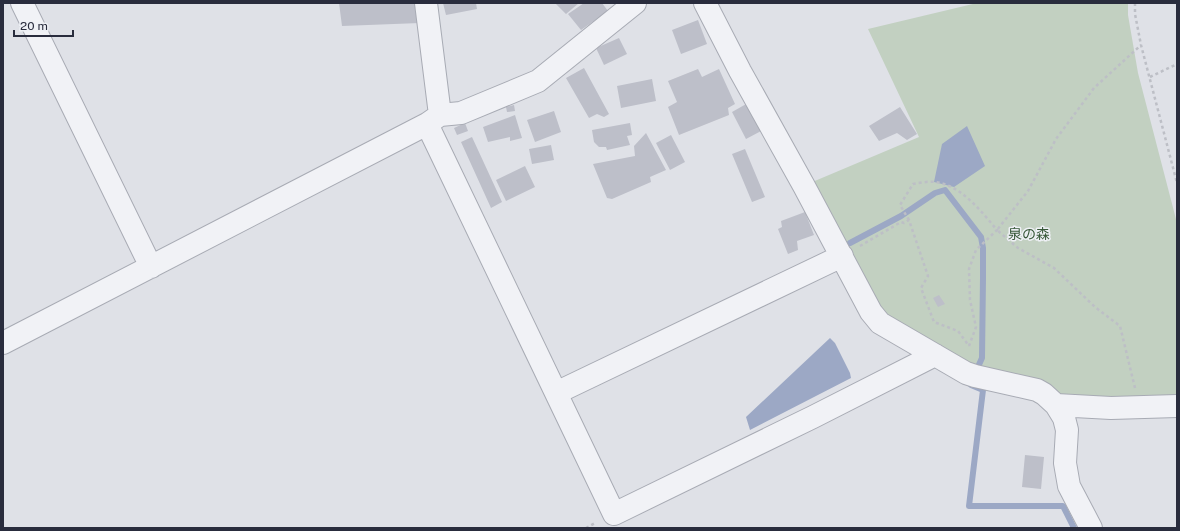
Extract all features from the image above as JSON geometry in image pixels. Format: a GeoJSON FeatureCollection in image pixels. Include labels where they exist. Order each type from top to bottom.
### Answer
{"type":"FeatureCollection","features":[{"type":"Feature","properties":{"kind":"street"},"geometry":{"type":"LineString","coordinates":[[22,3],[151,267]]}},
{"type":"Feature","properties":{"kind":"street"},"geometry":{"type":"LineString","coordinates":[[426,3],[434,119],[556,393],[614,514],[813,417],[935,355]]}},
{"type":"Feature","properties":{"kind":"street"},"geometry":{"type":"LineString","coordinates":[[3,343],[434,119],[461,113],[538,81],[635,3]]}},
{"type":"Feature","properties":{"kind":"street"},"geometry":{"type":"LineString","coordinates":[[705,3],[740,71],[842,256],[871,312],[880,322],[966,373],[1037,390],[1056,405],[1066,423],[1065,463],[1069,486],[1091,528]]}},
{"type":"Feature","properties":{"kind":"street"},"geometry":{"type":"LineString","coordinates":[[556,393],[842,256]]}},
{"type":"Feature","properties":{"kind":"street"},"geometry":{"type":"LineString","coordinates":[[1056,405],[1111,408],[1177,406]]}},
{"type":"Feature","properties":{"kind":"path"},"geometry":{"type":"LineString","coordinates":[[1135,3],[1135,14],[1141,46],[1177,183]]}},
{"type":"Feature","properties":{"kind":"path"},"geometry":{"type":"LineString","coordinates":[[969,346],[976,328],[970,300],[969,268],[976,250],[997,230],[1028,191],[1056,139],[1094,88],[1141,46]]}},
{"type":"Feature","properties":{"kind":"path"},"geometry":{"type":"LineString","coordinates":[[1150,77],[1177,64]]}},
{"type":"Feature","properties":{"kind":"path"},"geometry":{"type":"LineString","coordinates":[[975,376],[969,346],[958,331],[934,322],[921,288],[928,276],[908,219],[900,205],[913,184],[934,182],[954,187],[980,210],[997,230],[1018,248],[1054,268],[1095,307],[1120,326],[1140,408]]}},
{"type":"Feature","properties":{"kind":"path"},"geometry":{"type":"LineString","coordinates":[[842,256],[901,222],[904,223],[908,219]]}},
{"type":"Feature","properties":{"kind":"green space","name":"泉の森"},"geometry":{"type":"Polygon","coordinates":[[[977,3],[1128,3],[1128,15],[1138,73],[1177,223],[1177,402],[1061,401],[983,373],[883,319],[810,183],[919,137],[868,29],[977,3]]]}},
{"type":"Feature","properties":{"kind":"water"},"geometry":{"type":"Polygon","coordinates":[[[967,126],[985,166],[954,187],[934,182],[942,144],[967,126]]]}},
{"type":"Feature","properties":{"kind":"water"},"geometry":{"type":"Polygon","coordinates":[[[830,338],[835,343],[851,378],[750,430],[746,417],[830,338]]]}},
{"type":"Feature","properties":{"kind":"building"},"geometry":{"type":"Polygon","coordinates":[[[339,3],[417,3],[420,23],[342,26],[339,3]]]}},
{"type":"Feature","properties":{"kind":"building"},"geometry":{"type":"Polygon","coordinates":[[[443,3],[476,3],[477,9],[446,15],[443,3]]]}},
{"type":"Feature","properties":{"kind":"building"},"geometry":{"type":"Polygon","coordinates":[[[555,3],[579,3],[566,14],[555,3]]]}},
{"type":"Feature","properties":{"kind":"building"},"geometry":{"type":"Polygon","coordinates":[[[584,3],[602,3],[608,11],[581,30],[568,14],[584,3]]]}},
{"type":"Feature","properties":{"kind":"building"},"geometry":{"type":"Polygon","coordinates":[[[698,20],[707,44],[681,54],[672,30],[698,20]]]}},
{"type":"Feature","properties":{"kind":"building"},"geometry":{"type":"Polygon","coordinates":[[[619,38],[627,54],[604,65],[596,48],[619,38]]]}},
{"type":"Feature","properties":{"kind":"building"},"geometry":{"type":"Polygon","coordinates":[[[584,68],[609,114],[604,117],[597,114],[589,118],[566,78],[584,68]]]}},
{"type":"Feature","properties":{"kind":"building"},"geometry":{"type":"Polygon","coordinates":[[[698,69],[702,77],[719,69],[735,104],[728,108],[729,115],[679,135],[668,107],[677,102],[668,81],[698,69]]]}},
{"type":"Feature","properties":{"kind":"building"},"geometry":{"type":"Polygon","coordinates":[[[652,79],[656,101],[621,108],[617,86],[652,79]]]}},
{"type":"Feature","properties":{"kind":"building"},"geometry":{"type":"Polygon","coordinates":[[[748,103],[763,130],[746,139],[732,112],[748,103]]]}},
{"type":"Feature","properties":{"kind":"building"},"geometry":{"type":"Polygon","coordinates":[[[514,105],[515,111],[507,112],[506,107],[514,105]]]}},
{"type":"Feature","properties":{"kind":"building"},"geometry":{"type":"Polygon","coordinates":[[[900,107],[917,134],[907,140],[897,133],[879,141],[869,126],[900,107]]]}},
{"type":"Feature","properties":{"kind":"building"},"geometry":{"type":"Polygon","coordinates":[[[554,111],[561,132],[535,142],[527,120],[554,111]]]}},
{"type":"Feature","properties":{"kind":"building"},"geometry":{"type":"Polygon","coordinates":[[[515,115],[522,138],[510,141],[510,137],[488,142],[483,127],[515,115]]]}},
{"type":"Feature","properties":{"kind":"building"},"geometry":{"type":"Polygon","coordinates":[[[465,123],[468,131],[457,135],[454,128],[465,123]]]}},
{"type":"Feature","properties":{"kind":"building"},"geometry":{"type":"Polygon","coordinates":[[[630,123],[632,135],[627,136],[630,145],[607,150],[606,147],[599,147],[594,142],[592,130],[630,123]]]}},
{"type":"Feature","properties":{"kind":"building"},"geometry":{"type":"Polygon","coordinates":[[[646,133],[666,170],[650,177],[651,182],[612,199],[607,198],[593,164],[635,156],[634,146],[646,133]]]}},
{"type":"Feature","properties":{"kind":"building"},"geometry":{"type":"Polygon","coordinates":[[[671,135],[685,162],[670,170],[656,143],[671,135]]]}},
{"type":"Feature","properties":{"kind":"building"},"geometry":{"type":"Polygon","coordinates":[[[472,137],[502,202],[491,208],[461,142],[472,137]]]}},
{"type":"Feature","properties":{"kind":"building"},"geometry":{"type":"Polygon","coordinates":[[[551,145],[554,160],[532,164],[529,149],[551,145]]]}},
{"type":"Feature","properties":{"kind":"building"},"geometry":{"type":"Polygon","coordinates":[[[745,149],[765,197],[752,202],[732,154],[745,149]]]}},
{"type":"Feature","properties":{"kind":"building"},"geometry":{"type":"Polygon","coordinates":[[[525,166],[535,187],[506,201],[496,180],[525,166]]]}},
{"type":"Feature","properties":{"kind":"building"},"geometry":{"type":"Polygon","coordinates":[[[805,212],[814,235],[797,241],[798,250],[788,254],[778,229],[782,227],[781,221],[805,212]]]}},
{"type":"Feature","properties":{"kind":"building"},"geometry":{"type":"Polygon","coordinates":[[[939,295],[945,304],[938,307],[933,298],[939,295]]]}},
{"type":"Feature","properties":{"kind":"building"},"geometry":{"type":"Polygon","coordinates":[[[1025,455],[1044,457],[1041,489],[1022,487],[1025,455]]]}},
{"type":"Feature","properties":{"kind":"waterway"},"geometry":{"type":"LineString","coordinates":[[850,243],[901,216],[935,193],[945,190],[981,237],[983,248],[982,358],[977,369]]}},
{"type":"Feature","properties":{"kind":"waterway"},"geometry":{"type":"LineString","coordinates":[[971,385],[983,390],[969,506],[1063,506],[1074,528]]}}]}
